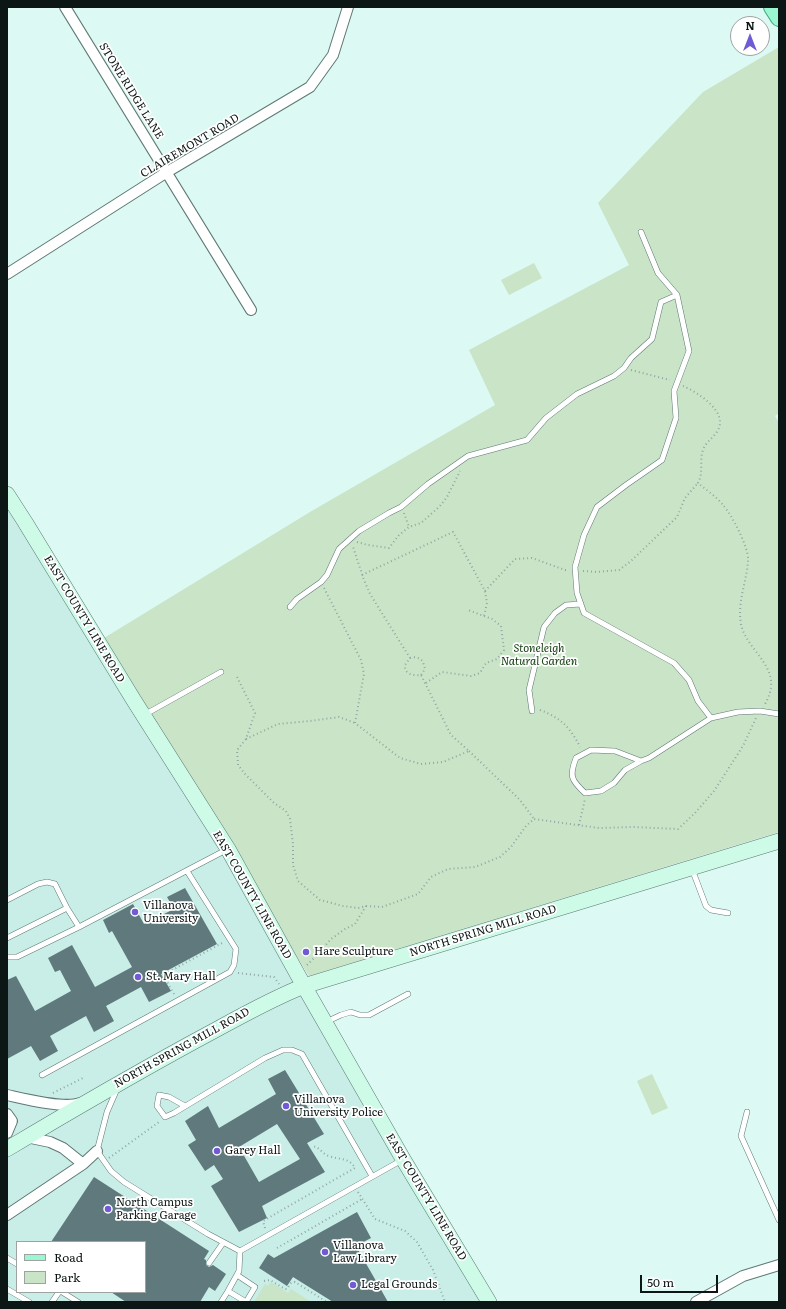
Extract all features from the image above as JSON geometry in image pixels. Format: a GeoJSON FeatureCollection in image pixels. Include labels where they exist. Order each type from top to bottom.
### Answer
{"type":"FeatureCollection","features":[{"type":"Feature","properties":{"kind":"main road"},"geometry":{"type":"LineString","coordinates":[[772,7],[779,18]]}},
{"type":"Feature","properties":{"kind":"street","name":"STONE RIDGE LANE"},"geometry":{"type":"LineString","coordinates":[[65,7],[168,172],[251,310]]}},
{"type":"Feature","properties":{"kind":"street","name":"CLAIREMONT ROAD"},"geometry":{"type":"LineString","coordinates":[[7,274],[168,172],[310,87],[333,55],[348,7]]}},
{"type":"Feature","properties":{"kind":"street","name":"EAST COUNTY LINE ROAD"},"geometry":{"type":"LineString","coordinates":[[7,494],[143,715],[228,849],[300,980],[403,1159],[489,1302]]}},
{"type":"Feature","properties":{"kind":"street","name":"NORTH SPRING MILL ROAD"},"geometry":{"type":"LineString","coordinates":[[7,1149],[121,1081],[286,993],[300,980],[691,868],[779,841]]}},
{"type":"Feature","properties":{"kind":"street"},"geometry":{"type":"LineString","coordinates":[[7,1095],[58,1105],[75,1105],[90,1100]]}},
{"type":"Feature","properties":{"kind":"street"},"geometry":{"type":"LineString","coordinates":[[7,1114],[12,1121],[7,1133]]}},
{"type":"Feature","properties":{"kind":"street"},"geometry":{"type":"LineString","coordinates":[[26,1137],[50,1142],[63,1148],[83,1164]]}},
{"type":"Feature","properties":{"kind":"street"},"geometry":{"type":"LineString","coordinates":[[7,1215],[83,1164],[97,1151]]}},
{"type":"Feature","properties":{"kind":"street"},"geometry":{"type":"LineString","coordinates":[[696,1302],[743,1276],[779,1265]]}},
{"type":"Feature","properties":{"kind":"lane"},"geometry":{"type":"LineString","coordinates":[[641,232],[658,273],[677,295],[690,351],[674,391],[676,418],[662,460],[597,507],[584,535],[575,567],[577,593],[584,613],[674,663],[690,680],[698,701],[711,718]]}},
{"type":"Feature","properties":{"kind":"lane"},"geometry":{"type":"LineString","coordinates":[[290,607],[297,599],[327,575],[339,549],[359,531],[402,507],[428,484],[468,456],[527,440],[546,418],[577,394],[614,376],[624,368],[631,358],[652,339],[661,302],[677,295]]}},
{"type":"Feature","properties":{"kind":"lane"},"geometry":{"type":"LineString","coordinates":[[534,709],[529,690],[544,627],[554,613],[566,606],[581,604]]}},
{"type":"Feature","properties":{"kind":"lane"},"geometry":{"type":"LineString","coordinates":[[143,715],[221,672]]}},
{"type":"Feature","properties":{"kind":"lane"},"geometry":{"type":"LineString","coordinates":[[641,761],[615,751],[591,750],[576,758],[571,770],[574,784],[585,793],[601,791],[614,783],[625,770],[649,758],[711,718],[738,712],[760,711],[779,714]]}},
{"type":"Feature","properties":{"kind":"lane"},"geometry":{"type":"LineString","coordinates":[[7,957],[17,957],[79,927],[228,849]]}},
{"type":"Feature","properties":{"kind":"lane"},"geometry":{"type":"LineString","coordinates":[[691,868],[706,906],[711,910],[728,912]]}},
{"type":"Feature","properties":{"kind":"lane"},"geometry":{"type":"LineString","coordinates":[[42,1075],[230,972],[234,965],[236,949],[187,871]]}},
{"type":"Feature","properties":{"kind":"lane"},"geometry":{"type":"LineString","coordinates":[[7,900],[38,884],[47,882],[55,884],[67,908],[79,927]]}},
{"type":"Feature","properties":{"kind":"lane"},"geometry":{"type":"LineString","coordinates":[[7,938],[67,908]]}},
{"type":"Feature","properties":{"kind":"lane"},"geometry":{"type":"LineString","coordinates":[[325,1022],[351,1012],[360,1015],[368,1015],[408,994]]}},
{"type":"Feature","properties":{"kind":"lane"},"geometry":{"type":"LineString","coordinates":[[185,1106],[169,1097],[160,1095],[157,1106],[165,1117],[185,1106],[264,1058],[283,1050],[292,1050],[302,1054],[372,1176]]}},
{"type":"Feature","properties":{"kind":"lane"},"geometry":{"type":"LineString","coordinates":[[121,1081],[107,1112],[97,1151],[111,1171],[124,1182],[223,1243],[240,1251]]}},
{"type":"Feature","properties":{"kind":"lane"},"geometry":{"type":"LineString","coordinates":[[746,1112],[740,1136],[779,1220]]}},
{"type":"Feature","properties":{"kind":"lane"},"geometry":{"type":"LineString","coordinates":[[240,1251],[403,1159]]}},
{"type":"Feature","properties":{"kind":"lane"},"geometry":{"type":"LineString","coordinates":[[209,1262],[223,1243]]}},
{"type":"Feature","properties":{"kind":"lane"},"geometry":{"type":"LineString","coordinates":[[221,1302],[239,1271],[240,1251]]}},
{"type":"Feature","properties":{"kind":"lane"},"geometry":{"type":"LineString","coordinates":[[7,1258],[16,1263]]}},
{"type":"Feature","properties":{"kind":"lane"},"geometry":{"type":"LineString","coordinates":[[228,1291],[246,1302],[255,1287],[237,1275]]}},
{"type":"Feature","properties":{"kind":"lane"},"geometry":{"type":"LineString","coordinates":[[7,1289],[29,1302]]}},
{"type":"Feature","properties":{"kind":"lane"},"geometry":{"type":"LineString","coordinates":[[52,1302],[58,1293]]}},
{"type":"Feature","properties":{"kind":"lane"},"geometry":{"type":"LineString","coordinates":[[64,1293],[78,1302]]}},
{"type":"Feature","properties":{"kind":"path"},"geometry":{"type":"LineString","coordinates":[[485,591],[514,559],[532,558],[565,570],[597,572],[619,570],[631,561],[677,517],[685,498],[698,483],[702,468],[701,454],[704,445],[719,430],[720,417],[711,404],[696,392],[677,383],[624,368]]}},
{"type":"Feature","properties":{"kind":"path"},"geometry":{"type":"LineString","coordinates":[[410,658],[370,594],[352,544],[358,542],[389,548],[399,535],[409,527],[421,523],[440,506],[447,497],[468,456]]}},
{"type":"Feature","properties":{"kind":"path"},"geometry":{"type":"LineString","coordinates":[[421,675],[451,735],[520,800],[534,819],[599,828],[634,827],[678,829],[696,813],[714,791],[744,746],[760,711],[768,700],[773,683],[768,666],[746,636],[741,625],[739,606],[748,559],[741,535],[723,505],[698,483]]}},
{"type":"Feature","properties":{"kind":"path"},"geometry":{"type":"LineString","coordinates":[[402,507],[409,527]]}},
{"type":"Feature","properties":{"kind":"path"},"geometry":{"type":"LineString","coordinates":[[362,575],[453,532],[485,591],[487,603],[484,616]]}},
{"type":"Feature","properties":{"kind":"path"},"geometry":{"type":"LineString","coordinates":[[320,582],[362,660],[364,674],[355,723]]}},
{"type":"Feature","properties":{"kind":"path"},"geometry":{"type":"LineString","coordinates":[[426,683],[442,672],[471,676],[480,673],[486,663],[497,659],[504,650],[501,626],[492,619],[468,610]]}},
{"type":"Feature","properties":{"kind":"path"},"geometry":{"type":"LineString","coordinates":[[410,658],[405,665],[405,670],[407,673],[412,675],[421,675]]}},
{"type":"Feature","properties":{"kind":"path"},"geometry":{"type":"LineString","coordinates":[[410,658],[418,658],[423,662],[425,669],[421,675]]}},
{"type":"Feature","properties":{"kind":"path"},"geometry":{"type":"LineString","coordinates":[[237,677],[256,713],[246,739],[237,750],[238,765],[258,789],[286,811],[290,819],[293,844],[293,865],[298,880],[320,900],[358,908],[366,906],[382,907],[418,894],[431,877],[448,870],[475,866],[500,857],[511,847],[526,826],[534,819]]}},
{"type":"Feature","properties":{"kind":"path"},"geometry":{"type":"LineString","coordinates":[[534,709],[548,713],[563,722],[580,746],[583,754]]}},
{"type":"Feature","properties":{"kind":"path"},"geometry":{"type":"LineString","coordinates":[[246,739],[278,724],[339,717],[355,723],[400,758],[421,764],[443,762],[469,751]]}},
{"type":"Feature","properties":{"kind":"path"},"geometry":{"type":"LineString","coordinates":[[579,825],[585,803],[585,793]]}},
{"type":"Feature","properties":{"kind":"path"},"geometry":{"type":"LineString","coordinates":[[300,980],[331,939],[345,929],[356,924],[366,906]]}},
{"type":"Feature","properties":{"kind":"path"},"geometry":{"type":"LineString","coordinates":[[177,1001],[163,975],[230,939]]}},
{"type":"Feature","properties":{"kind":"path"},"geometry":{"type":"LineString","coordinates":[[230,972],[274,977],[286,993]]}},
{"type":"Feature","properties":{"kind":"path"},"geometry":{"type":"LineString","coordinates":[[52,1094],[83,1078]]}},
{"type":"Feature","properties":{"kind":"path"},"geometry":{"type":"LineString","coordinates":[[104,1161],[165,1117]]}},
{"type":"Feature","properties":{"kind":"path"},"geometry":{"type":"LineString","coordinates":[[260,1230],[266,1227],[263,1221],[355,1168],[349,1161],[330,1157],[318,1148],[312,1146]]}},
{"type":"Feature","properties":{"kind":"path"},"geometry":{"type":"LineString","coordinates":[[355,1186],[375,1219],[405,1231],[417,1242],[433,1270],[445,1302]]}},
{"type":"Feature","properties":{"kind":"path"},"geometry":{"type":"LineString","coordinates":[[277,1248],[362,1199]]}},
{"type":"Feature","properties":{"kind":"path"},"geometry":{"type":"LineString","coordinates":[[264,1280],[270,1280],[285,1289],[287,1289],[291,1283],[295,1282],[327,1302]]}},
{"type":"Feature","properties":{"kind":"shaded area","name":"Villanova University"},"geometry":{"type":"Polygon","coordinates":[[[7,500],[228,849],[490,1302],[7,1302],[7,500]]]}},
{"type":"Feature","properties":{"kind":"green space","name":"Stoneleigh Natural Garden"},"geometry":{"type":"Polygon","coordinates":[[[779,47],[779,413],[775,416],[779,423],[779,832],[309,976],[259,896],[104,638],[310,512],[495,405],[469,350],[629,265],[598,203],[703,92],[764,56],[770,56],[770,52],[779,47]]]}},
{"type":"Feature","properties":{"kind":"green space"},"geometry":{"type":"Polygon","coordinates":[[[534,263],[542,278],[509,295],[501,280],[534,263]]]}},
{"type":"Feature","properties":{"kind":"green space"},"geometry":{"type":"Polygon","coordinates":[[[652,1074],[668,1108],[652,1115],[637,1081],[652,1074]]]}},
{"type":"Feature","properties":{"kind":"green space"},"geometry":{"type":"Polygon","coordinates":[[[271,1282],[288,1293],[291,1289],[311,1302],[254,1302],[265,1284],[268,1286],[271,1282]]]}},
{"type":"Feature","properties":{"kind":"building","name":"St. Mary Hall"},"geometry":{"type":"Polygon","coordinates":[[[185,888],[217,944],[161,974],[171,991],[149,1002],[141,987],[106,1006],[114,1021],[94,1032],[86,1016],[50,1036],[58,1051],[40,1061],[31,1046],[7,1059],[7,980],[16,976],[35,1011],[71,991],[60,970],[55,972],[48,958],[72,945],[95,987],[132,967],[112,931],[109,933],[103,920],[133,904],[144,924],[174,909],[167,897],[185,888]]]}},
{"type":"Feature","properties":{"kind":"building","name":"Garey Hall"},"geometry":{"type":"Polygon","coordinates":[[[285,1070],[324,1134],[307,1143],[325,1172],[262,1206],[267,1218],[239,1232],[211,1186],[223,1179],[214,1165],[205,1171],[188,1145],[196,1140],[185,1121],[208,1106],[219,1128],[276,1094],[268,1079],[285,1070]],[[277,1124],[239,1147],[259,1182],[300,1159],[277,1124]]]}},
{"type":"Feature","properties":{"kind":"building","name":"North Campus Parking Garage"},"geometry":{"type":"Polygon","coordinates":[[[94,1177],[209,1251],[204,1259],[206,1260],[206,1265],[209,1267],[213,1265],[226,1274],[215,1291],[209,1287],[200,1302],[126,1302],[112,1293],[146,1293],[146,1241],[52,1241],[94,1177]]]}},
{"type":"Feature","properties":{"kind":"building"},"geometry":{"type":"Polygon","coordinates":[[[357,1212],[371,1238],[356,1246],[388,1302],[333,1302],[293,1277],[287,1286],[259,1268],[268,1254],[274,1258],[357,1212]]]}},
{"type":"Feature","properties":{"kind":"place","name":"Villanova University"},"geometry":{"type":"Point","coordinates":[135,912]}},
{"type":"Feature","properties":{"kind":"place","name":"Hare Sculpture"},"geometry":{"type":"Point","coordinates":[306,952]}},
{"type":"Feature","properties":{"kind":"place","name":"St. Mary Hall"},"geometry":{"type":"Point","coordinates":[138,977]}},
{"type":"Feature","properties":{"kind":"place","name":"Villanova University Police"},"geometry":{"type":"Point","coordinates":[286,1106]}},
{"type":"Feature","properties":{"kind":"place","name":"Garey Hall"},"geometry":{"type":"Point","coordinates":[217,1151]}},
{"type":"Feature","properties":{"kind":"place","name":"North Campus Parking Garage"},"geometry":{"type":"Point","coordinates":[108,1209]}},
{"type":"Feature","properties":{"kind":"place","name":"Villanova Law Library"},"geometry":{"type":"Point","coordinates":[325,1252]}},
{"type":"Feature","properties":{"kind":"place","name":"Legal Grounds"},"geometry":{"type":"Point","coordinates":[353,1285]}}]}
